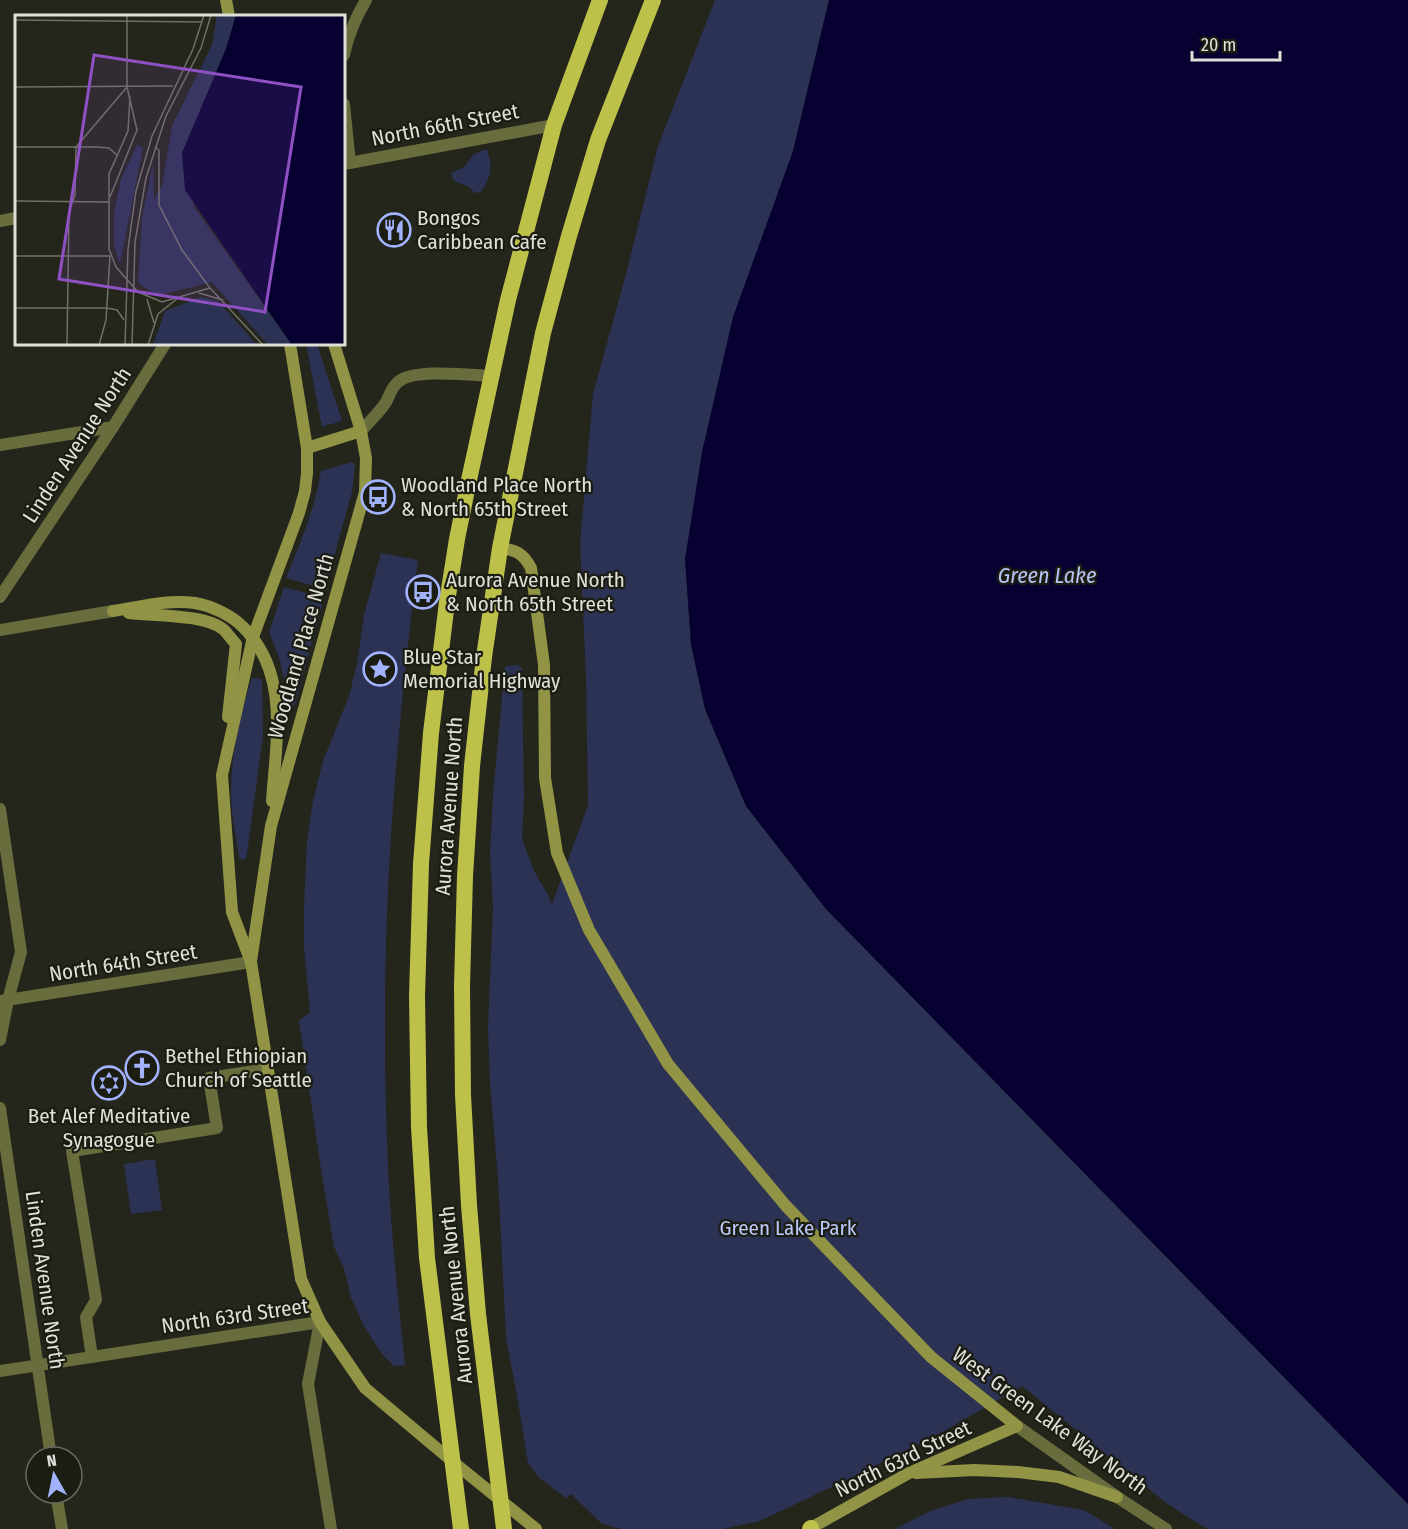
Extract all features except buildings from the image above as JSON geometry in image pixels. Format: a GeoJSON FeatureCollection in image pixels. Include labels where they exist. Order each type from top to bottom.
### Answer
{"type":"FeatureCollection","features":[{"type":"Feature","properties":{"kind":"highway","name":"Aurora Avenue North"},"geometry":{"type":"LineString","coordinates":[[461,1529],[427,1258],[419,1127],[417,996],[421,864],[431,733],[447,602],[466,492],[508,300],[554,125],[600,0]]}},
{"type":"Feature","properties":{"kind":"highway","name":"Aurora Avenue North"},"geometry":{"type":"LineString","coordinates":[[504,1529],[478,1314],[463,1095],[462,985],[465,876],[472,766],[484,657],[500,548],[543,333],[568,236],[598,140],[652,0]]}},
{"type":"Feature","properties":{"kind":"main road"},"geometry":{"type":"LineString","coordinates":[[226,0],[229,15]]}},
{"type":"Feature","properties":{"kind":"main road","name":"Woodland Place North"},"geometry":{"type":"LineString","coordinates":[[290,345],[307,448],[305,491],[254,637],[222,775],[232,912],[251,962],[301,1279],[320,1322]]}},
{"type":"Feature","properties":{"kind":"main road","name":"Woodland Place North"},"geometry":{"type":"LineString","coordinates":[[251,962],[271,826],[365,492],[366,458],[361,431],[334,345]]}},
{"type":"Feature","properties":{"kind":"main road"},"geometry":{"type":"LineString","coordinates":[[307,448],[361,431]]}},
{"type":"Feature","properties":{"kind":"main road","name":"West Green Lake Way North"},"geometry":{"type":"LineString","coordinates":[[500,548],[511,549],[525,557],[531,568],[544,665],[545,778],[555,842],[557,853],[589,930],[668,1064],[786,1206],[930,1357],[1017,1426]]}},
{"type":"Feature","properties":{"kind":"main road"},"geometry":{"type":"LineString","coordinates":[[113,611],[169,602],[196,603],[221,612],[237,621],[254,637],[271,671],[275,691],[277,718],[271,826]]}},
{"type":"Feature","properties":{"kind":"main road"},"geometry":{"type":"LineString","coordinates":[[113,611],[171,615],[202,620],[223,628],[236,644],[222,775]]}},
{"type":"Feature","properties":{"kind":"main road","name":"North 63rd Street"},"geometry":{"type":"LineString","coordinates":[[320,1322],[365,1388],[536,1529]]}},
{"type":"Feature","properties":{"kind":"main road","name":"North 63rd Street"},"geometry":{"type":"LineString","coordinates":[[810,1529],[909,1473],[1017,1426]]}},
{"type":"Feature","properties":{"kind":"main road"},"geometry":{"type":"LineString","coordinates":[[909,1473],[974,1470],[1018,1472],[1059,1477],[1117,1497]]}},
{"type":"Feature","properties":{"kind":"street"},"geometry":{"type":"LineString","coordinates":[[345,51],[349,34],[366,0]]}},
{"type":"Feature","properties":{"kind":"street"},"geometry":{"type":"LineString","coordinates":[[345,124],[347,163]]}},
{"type":"Feature","properties":{"kind":"street","name":"North 66th Street"},"geometry":{"type":"LineString","coordinates":[[347,163],[554,125]]}},
{"type":"Feature","properties":{"kind":"street"},"geometry":{"type":"LineString","coordinates":[[0,221],[15,218]]}},
{"type":"Feature","properties":{"kind":"street","name":"Linden Avenue North"},"geometry":{"type":"LineString","coordinates":[[0,597],[164,345]]}},
{"type":"Feature","properties":{"kind":"street"},"geometry":{"type":"LineString","coordinates":[[361,431],[386,403],[391,389],[400,380],[409,376],[425,374],[491,376]]}},
{"type":"Feature","properties":{"kind":"street"},"geometry":{"type":"LineString","coordinates":[[0,445],[113,427]]}},
{"type":"Feature","properties":{"kind":"street"},"geometry":{"type":"LineString","coordinates":[[0,630],[113,611]]}},
{"type":"Feature","properties":{"kind":"street"},"geometry":{"type":"LineString","coordinates":[[0,809],[21,952],[4,1000],[0,1040]]}},
{"type":"Feature","properties":{"kind":"street","name":"North 64th Street"},"geometry":{"type":"LineString","coordinates":[[4,1000],[251,962]]}},
{"type":"Feature","properties":{"kind":"street"},"geometry":{"type":"LineString","coordinates":[[92,1357],[86,1317],[96,1300],[72,1151],[218,1128],[209,1078],[268,1069]]}},
{"type":"Feature","properties":{"kind":"street","name":"Linden Avenue North"},"geometry":{"type":"LineString","coordinates":[[0,1108],[49,1445]]}},
{"type":"Feature","properties":{"kind":"street"},"geometry":{"type":"LineString","coordinates":[[320,1322],[308,1384],[331,1529]]}},
{"type":"Feature","properties":{"kind":"street","name":"North 63rd Street"},"geometry":{"type":"LineString","coordinates":[[0,1371],[320,1322]]}},
{"type":"Feature","properties":{"kind":"street","name":"West Green Lake Way North"},"geometry":{"type":"LineString","coordinates":[[1017,1426],[1166,1529]]}},
{"type":"Feature","properties":{"kind":"street"},"geometry":{"type":"LineString","coordinates":[[58,1505],[62,1529]]}},
{"type":"Feature","properties":{"kind":"green space","name":"Green Lake Park"},"geometry":{"type":"Polygon","coordinates":[[[715,0],[829,0],[793,151],[685,559],[691,644],[705,709],[746,806],[826,909],[1408,1504],[1408,1529],[1207,1529],[1166,1503],[1022,1386],[946,1430],[859,1474],[760,1521],[723,1529],[622,1529],[602,1524],[571,1494],[566,1498],[538,1477],[528,1463],[506,1337],[488,1028],[493,906],[490,855],[493,794],[505,666],[519,665],[522,669],[524,799],[522,839],[534,871],[552,904],[588,805],[586,677],[580,543],[593,394],[658,146],[715,0]]]}},
{"type":"Feature","properties":{"kind":"green space"},"geometry":{"type":"Polygon","coordinates":[[[487,149],[490,172],[481,192],[475,193],[469,187],[454,181],[451,173],[464,167],[474,154],[487,149]]]}},
{"type":"Feature","properties":{"kind":"green space"},"geometry":{"type":"Polygon","coordinates":[[[306,345],[317,345],[342,421],[322,427],[306,345]]]}},
{"type":"Feature","properties":{"kind":"green space"},"geometry":{"type":"Polygon","coordinates":[[[352,462],[355,465],[352,492],[325,589],[286,578],[311,512],[321,471],[352,462]]]}},
{"type":"Feature","properties":{"kind":"green space"},"geometry":{"type":"Polygon","coordinates":[[[381,553],[418,560],[397,756],[389,864],[386,950],[385,1080],[388,1166],[405,1365],[394,1366],[381,1353],[363,1324],[351,1298],[344,1268],[334,1247],[299,1021],[310,1012],[304,948],[304,907],[307,841],[313,801],[323,761],[349,696],[357,663],[364,615],[381,553]]]}},
{"type":"Feature","properties":{"kind":"green space"},"geometry":{"type":"Polygon","coordinates":[[[284,587],[324,598],[295,704],[291,708],[287,704],[279,657],[269,632],[284,587]]]}},
{"type":"Feature","properties":{"kind":"green space"},"geometry":{"type":"Polygon","coordinates":[[[252,678],[262,679],[263,735],[247,854],[242,860],[239,858],[232,811],[231,778],[238,727],[252,678]]]}},
{"type":"Feature","properties":{"kind":"green space"},"geometry":{"type":"Polygon","coordinates":[[[155,1159],[162,1210],[131,1214],[124,1164],[155,1159]]]}},
{"type":"Feature","properties":{"kind":"green space"},"geometry":{"type":"Polygon","coordinates":[[[1008,1497],[1084,1510],[1115,1529],[895,1529],[930,1511],[968,1499],[1008,1497]]]}},
{"type":"Feature","properties":{"kind":"water","name":"Green Lake"},"geometry":{"type":"Polygon","coordinates":[[[829,0],[1408,0],[1408,1504],[826,909],[746,806],[705,709],[691,644],[685,559],[702,452],[733,317],[793,151],[829,0]]]}},
{"type":"Feature","properties":{"kind":"place","name":"Bongos Caribbean Cafe"},"geometry":{"type":"Point","coordinates":[394,230]}},
{"type":"Feature","properties":{"kind":"place","name":"Woodland Place North & North 65th Street"},"geometry":{"type":"Point","coordinates":[378,497]}},
{"type":"Feature","properties":{"kind":"place","name":"Aurora Avenue North & North 65th Street"},"geometry":{"type":"Point","coordinates":[423,592]}},
{"type":"Feature","properties":{"kind":"place","name":"Blue Star Memorial Highway"},"geometry":{"type":"Point","coordinates":[380,669]}},
{"type":"Feature","properties":{"kind":"place","name":"Bethel Ethiopian Church of Seattle"},"geometry":{"type":"Point","coordinates":[142,1068]}},
{"type":"Feature","properties":{"kind":"place","name":"Bet Alef Meditative Synagogue"},"geometry":{"type":"Point","coordinates":[109,1083]}}]}
